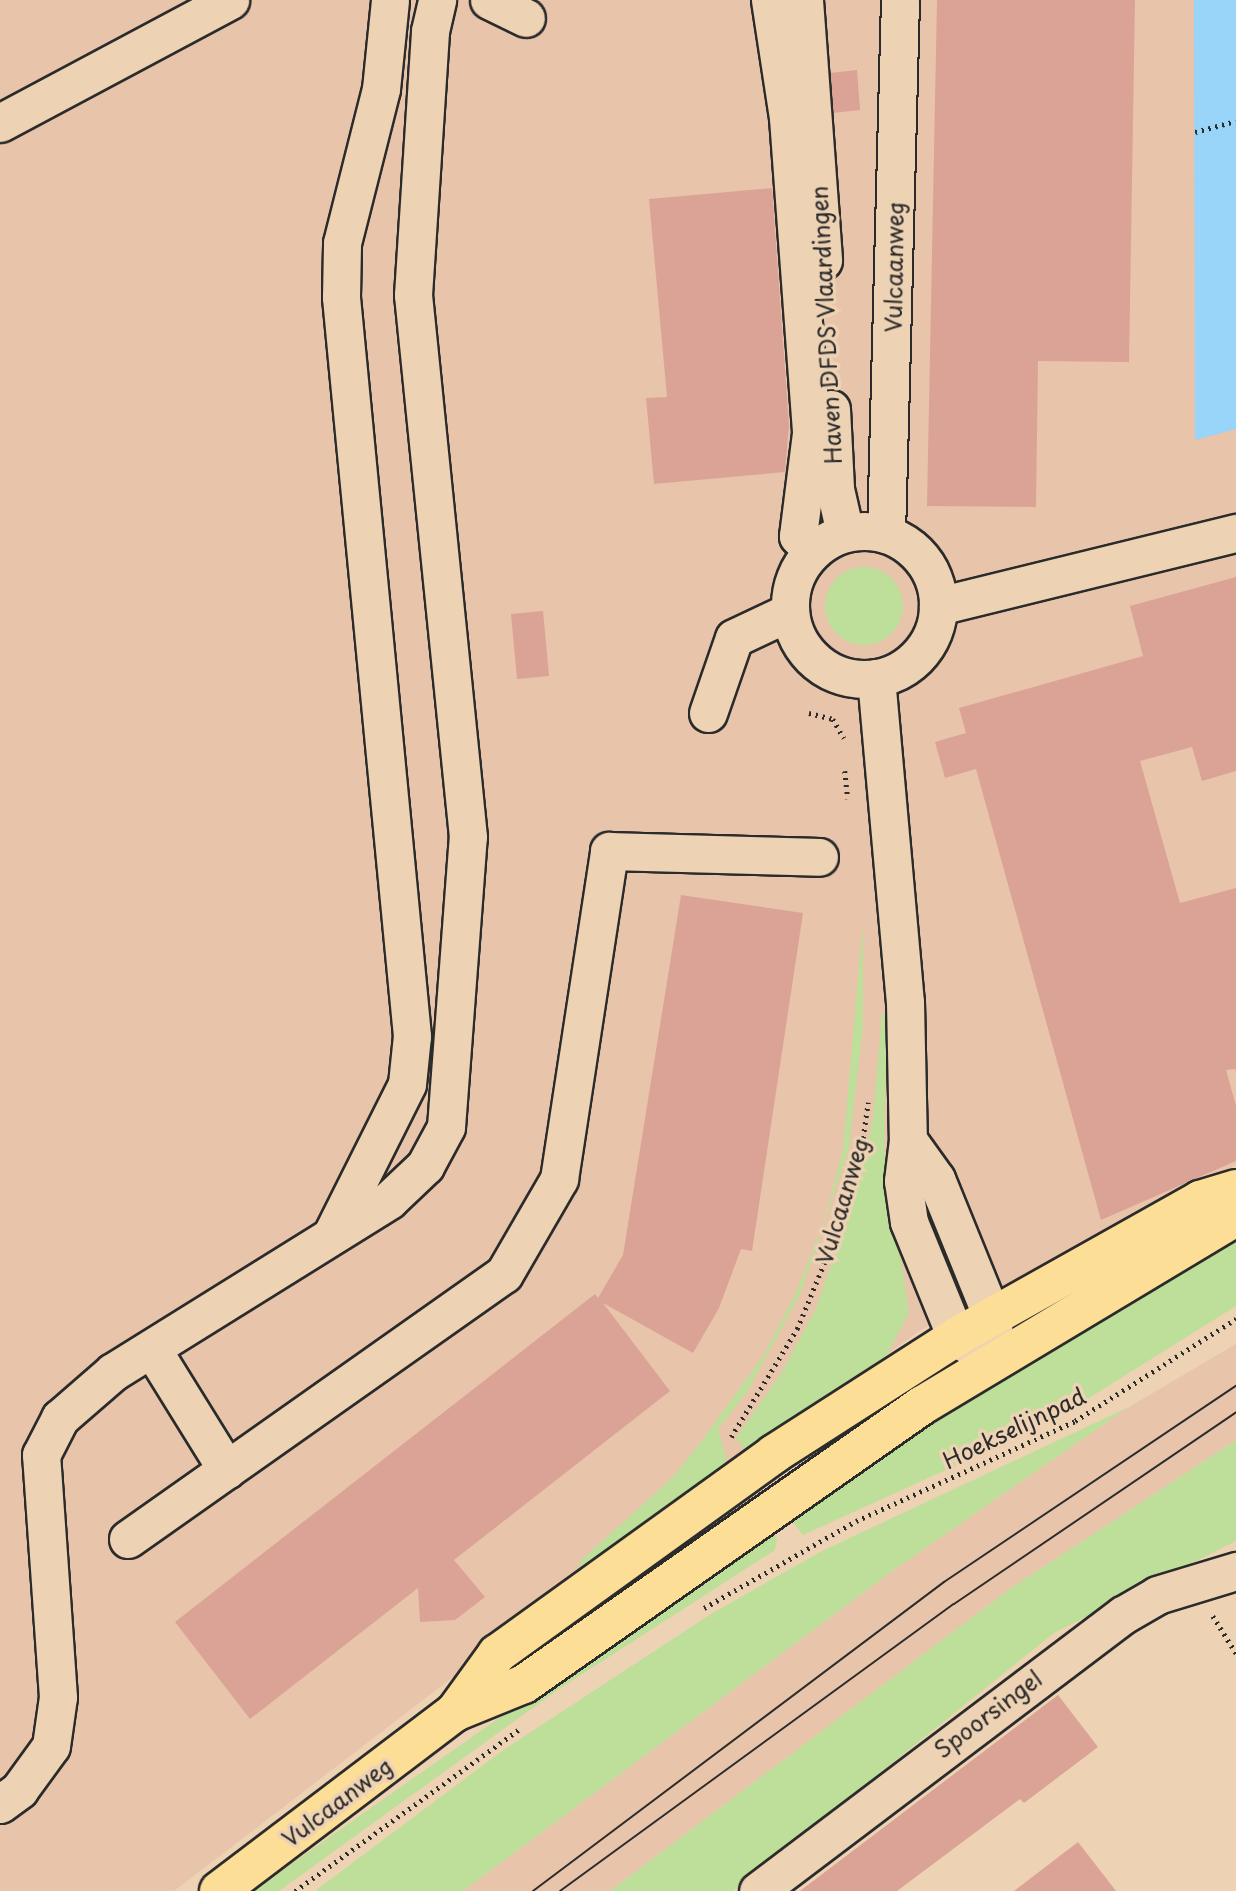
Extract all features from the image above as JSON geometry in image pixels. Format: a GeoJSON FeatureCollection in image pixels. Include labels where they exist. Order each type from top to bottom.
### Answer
{"type":"FeatureCollection","features":[{"type":"Feature","properties":{"kind":"main road","name":"Vulcaanweg"},"geometry":{"type":"LineString","coordinates":[[455,1712],[497,1654],[742,1477],[956,1337],[1200,1200],[1236,1189]]}},
{"type":"Feature","properties":{"kind":"main road","name":"Vulcaanweg"},"geometry":{"type":"LineString","coordinates":[[219,1891],[455,1712],[524,1684],[766,1510],[921,1406],[997,1364],[1236,1217]]}},
{"type":"Feature","properties":{"kind":"street"},"geometry":{"type":"LineString","coordinates":[[0,123],[188,13],[229,0]]}},
{"type":"Feature","properties":{"kind":"street"},"geometry":{"type":"LineString","coordinates":[[333,1232],[407,1084],[412,1036],[341,297],[342,243],[381,89],[390,0]]}},
{"type":"Feature","properties":{"kind":"street"},"geometry":{"type":"LineString","coordinates":[[0,1804],[19,1790],[51,1746],[58,1697],[41,1455],[60,1418],[113,1371],[388,1200],[425,1167],[446,1127],[452,1088],[468,837],[413,295],[427,144],[430,31],[437,0]]}},
{"type":"Feature","properties":{"kind":"street"},"geometry":{"type":"LineString","coordinates":[[489,0],[526,18]]}},
{"type":"Feature","properties":{"kind":"street"},"geometry":{"type":"LineString","coordinates":[[770,0],[788,118],[811,433],[799,536],[812,551]]}},
{"type":"Feature","properties":{"kind":"street","name":"Haven DFDS Vlaardingen"},"geometry":{"type":"LineString","coordinates":[[804,0],[816,115],[835,489],[845,533]]}},
{"type":"Feature","properties":{"kind":"street","name":"Vulcaanweg"},"geometry":{"type":"LineString","coordinates":[[886,534],[901,0]]}},
{"type":"Feature","properties":{"kind":"street"},"geometry":{"type":"LineString","coordinates":[[845,533],[886,534],[923,560],[938,606],[921,653],[908,665],[876,678],[831,672],[810,657],[789,612],[798,569],[812,551],[845,533]]}},
{"type":"Feature","properties":{"kind":"street"},"geometry":{"type":"LineString","coordinates":[[938,606],[1236,533]]}},
{"type":"Feature","properties":{"kind":"street"},"geometry":{"type":"LineString","coordinates":[[708,713],[734,638],[789,612]]}},
{"type":"Feature","properties":{"kind":"street","name":"Vulcaanweg"},"geometry":{"type":"LineString","coordinates":[[876,678],[905,1002],[908,1140],[903,1181],[909,1222],[956,1337]]}},
{"type":"Feature","properties":{"kind":"street"},"geometry":{"type":"LineString","coordinates":[[128,1539],[504,1274],[559,1179],[609,850],[819,857]]}},
{"type":"Feature","properties":{"kind":"street","name":"Vulcaanweg"},"geometry":{"type":"LineString","coordinates":[[908,1140],[936,1179],[992,1317],[997,1364]]}},
{"type":"Feature","properties":{"kind":"street"},"geometry":{"type":"LineString","coordinates":[[956,1337],[997,1364]]}},
{"type":"Feature","properties":{"kind":"street"},"geometry":{"type":"LineString","coordinates":[[152,1349],[227,1469]]}},
{"type":"Feature","properties":{"kind":"street","name":"Spoorsingel"},"geometry":{"type":"LineString","coordinates":[[758,1891],[1124,1615],[1157,1595],[1201,1586],[1236,1571]]}},
{"type":"Feature","properties":{"kind":"path"},"geometry":{"type":"LineString","coordinates":[[1195,132],[1236,121]]}},
{"type":"Feature","properties":{"kind":"path"},"geometry":{"type":"LineString","coordinates":[[809,713],[827,719]]}},
{"type":"Feature","properties":{"kind":"path","name":"Vulcaanweg"},"geometry":{"type":"LineString","coordinates":[[742,1477],[727,1451],[729,1440],[797,1329],[830,1249],[861,1152],[868,1098]]}},
{"type":"Feature","properties":{"kind":"path","name":"Hoekselijnpad"},"geometry":{"type":"LineString","coordinates":[[766,1510],[798,1551],[1075,1420],[1236,1319]]}},
{"type":"Feature","properties":{"kind":"path"},"geometry":{"type":"LineString","coordinates":[[1201,1586],[1236,1653]]}},
{"type":"Feature","properties":{"kind":"shaded area"},"geometry":{"type":"Polygon","coordinates":[[[0,0],[1236,0],[1236,1165],[919,1331],[517,1628],[174,1891],[0,1891],[0,0]]]}},
{"type":"Feature","properties":{"kind":"shaded area"},"geometry":{"type":"Polygon","coordinates":[[[1236,1344],[1236,1440],[1007,1591],[610,1891],[463,1891],[895,1569],[1129,1407],[1236,1344]]]}},
{"type":"Feature","properties":{"kind":"green space"},"geometry":{"type":"Polygon","coordinates":[[[864,567],[879,570],[892,578],[900,591],[903,606],[900,621],[892,634],[879,642],[864,645],[849,642],[836,634],[828,621],[825,606],[828,591],[836,578],[849,570],[864,567]]]}},
{"type":"Feature","properties":{"kind":"green space"},"geometry":{"type":"Polygon","coordinates":[[[863,921],[863,1027],[849,1148],[801,1292],[747,1392],[718,1429],[730,1471],[582,1570],[578,1563],[673,1477],[700,1443],[763,1356],[795,1295],[824,1222],[843,1149],[863,921]]]}},
{"type":"Feature","properties":{"kind":"green space"},"geometry":{"type":"Polygon","coordinates":[[[882,1013],[887,1013],[884,1146],[909,1313],[883,1362],[750,1457],[736,1438],[782,1372],[816,1308],[859,1184],[873,1118],[882,1013]]]}},
{"type":"Feature","properties":{"kind":"green space"},"geometry":{"type":"Polygon","coordinates":[[[1236,1233],[1236,1306],[1065,1413],[972,1458],[803,1535],[787,1515],[1236,1233]]]}},
{"type":"Feature","properties":{"kind":"green space"},"geometry":{"type":"Polygon","coordinates":[[[1129,1407],[895,1569],[463,1891],[315,1891],[502,1751],[711,1614],[822,1551],[1129,1407]]]}},
{"type":"Feature","properties":{"kind":"green space"},"geometry":{"type":"Polygon","coordinates":[[[1236,1440],[1236,1541],[1054,1633],[733,1891],[610,1891],[1007,1591],[1236,1440]]]}},
{"type":"Feature","properties":{"kind":"green space"},"geometry":{"type":"Polygon","coordinates":[[[769,1528],[777,1538],[775,1550],[559,1689],[279,1891],[253,1891],[769,1528]]]}},
{"type":"Feature","properties":{"kind":"water"},"geometry":{"type":"Polygon","coordinates":[[[1194,0],[1236,0],[1236,429],[1195,440],[1194,0]]]}},
{"type":"Feature","properties":{"kind":"building"},"geometry":{"type":"Polygon","coordinates":[[[937,0],[1135,0],[1129,362],[1038,361],[1036,507],[927,506],[937,0]]]}},
{"type":"Feature","properties":{"kind":"building"},"geometry":{"type":"Polygon","coordinates":[[[857,70],[860,110],[833,113],[830,73],[857,70]]]}},
{"type":"Feature","properties":{"kind":"building"},"geometry":{"type":"Polygon","coordinates":[[[772,188],[789,425],[785,472],[654,484],[646,398],[667,397],[649,199],[772,188]]]}},
{"type":"Feature","properties":{"kind":"building"},"geometry":{"type":"Polygon","coordinates":[[[1236,577],[1236,771],[1202,781],[1192,747],[1140,761],[1180,903],[1236,888],[1236,1069],[1226,1070],[1236,1106],[1236,1161],[1101,1220],[976,769],[945,778],[935,742],[966,733],[959,708],[1143,656],[1130,606],[1236,577]]]}},
{"type":"Feature","properties":{"kind":"building"},"geometry":{"type":"Polygon","coordinates":[[[543,611],[549,676],[517,679],[511,614],[543,611]]]}},
{"type":"Feature","properties":{"kind":"building"},"geometry":{"type":"Polygon","coordinates":[[[681,895],[803,913],[752,1251],[741,1249],[719,1308],[693,1353],[603,1303],[670,1391],[454,1560],[485,1597],[455,1620],[420,1622],[418,1588],[250,1719],[175,1622],[595,1294],[598,1298],[623,1255],[681,895]]]}},
{"type":"Feature","properties":{"kind":"building"},"geometry":{"type":"Polygon","coordinates":[[[1058,1695],[1098,1747],[1024,1803],[1020,1799],[897,1891],[800,1891],[1058,1695]]]}},
{"type":"Feature","properties":{"kind":"building"},"geometry":{"type":"Polygon","coordinates":[[[1078,1842],[1116,1891],[1014,1891],[1078,1842]]]}},
{"type":"Feature","properties":{"kind":"tram line"},"geometry":{"type":"LineString","coordinates":[[533,1891],[944,1582],[1236,1386]]}},
{"type":"Feature","properties":{"kind":"tram line"},"geometry":{"type":"LineString","coordinates":[[560,1891],[954,1604],[1236,1412]]}}]}
